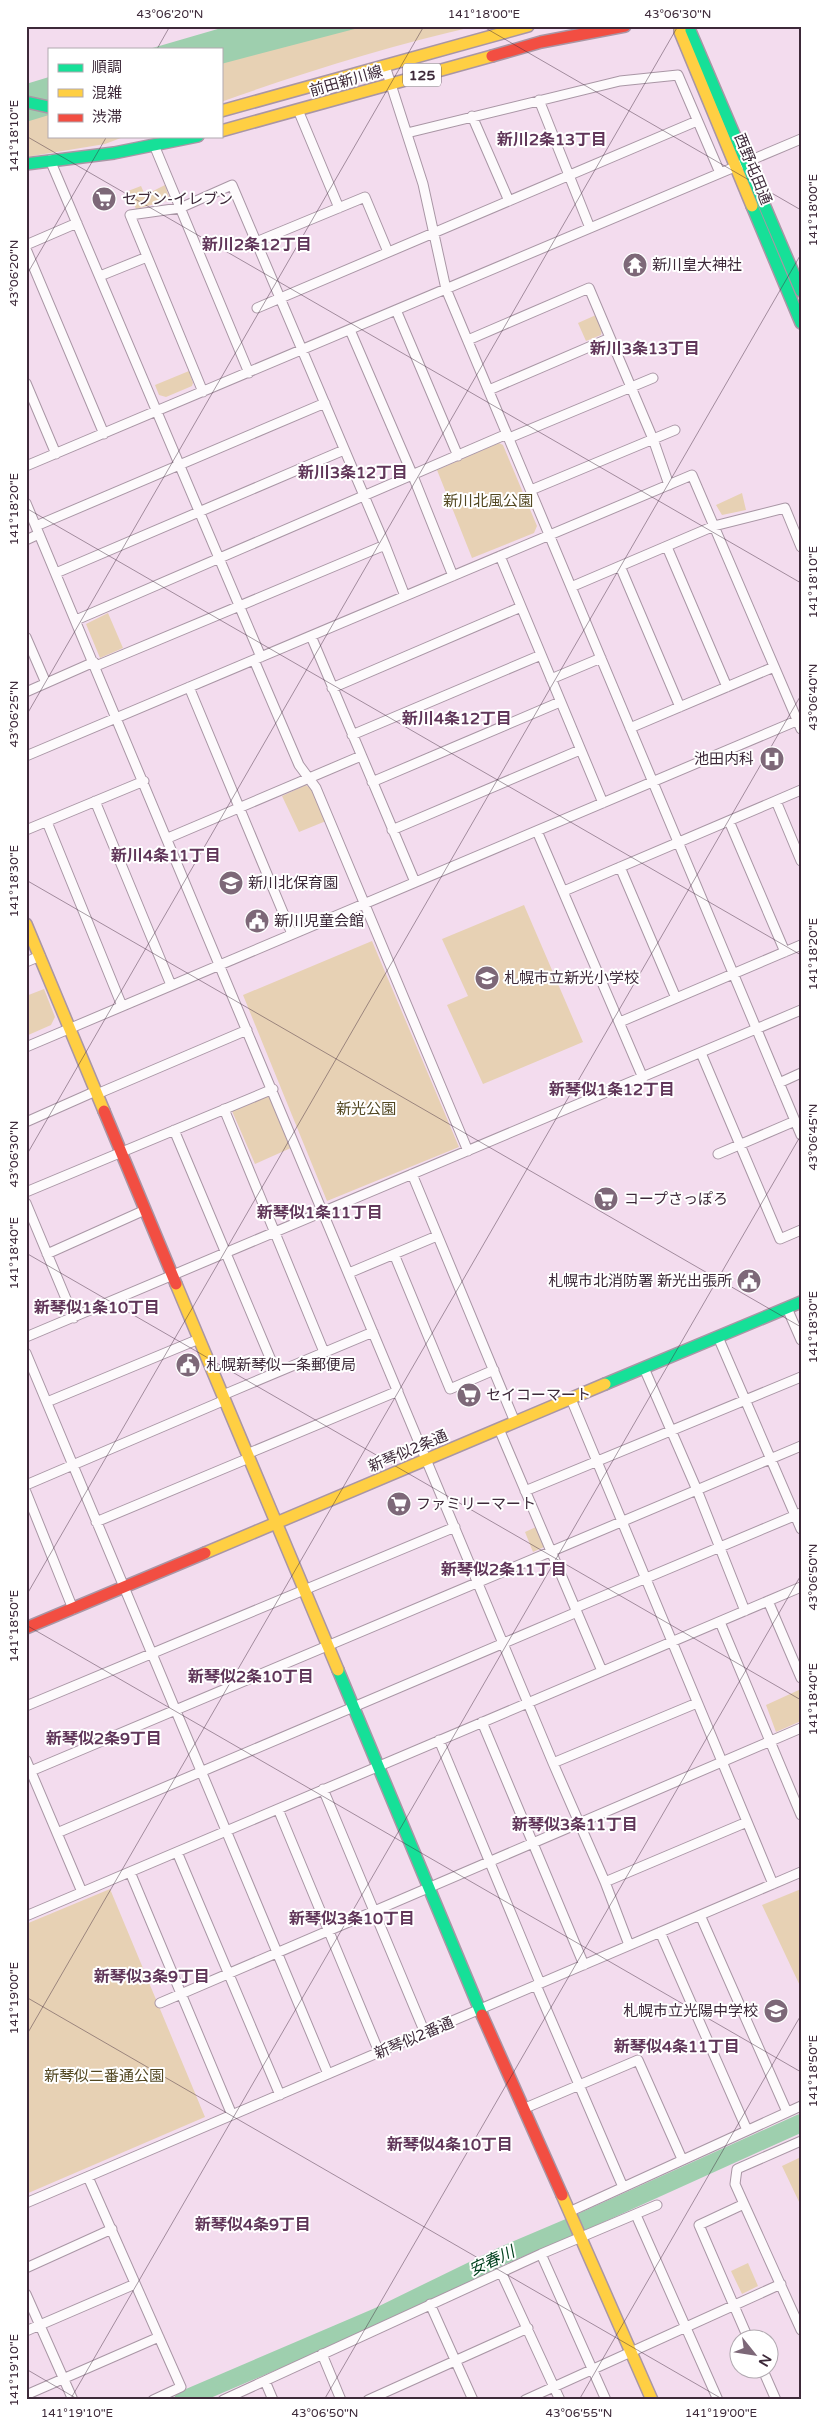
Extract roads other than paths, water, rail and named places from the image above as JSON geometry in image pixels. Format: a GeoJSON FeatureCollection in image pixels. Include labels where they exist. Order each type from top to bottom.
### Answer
{"type":"FeatureCollection","features":[{"type":"Feature","properties":{"kind":"street","name":"前田新川線"},"geometry":{"type":"LineString","coordinates":[[222,111],[528,26]]}},
{"type":"Feature","properties":{"kind":"street","name":"前田新川線"},"geometry":{"type":"LineString","coordinates":[[222,131],[541,42],[625,26]]}},
{"type":"Feature","properties":{"kind":"street","name":"西野屯田通"},"geometry":{"type":"LineString","coordinates":[[680,26],[680,32],[736,166],[796,298],[801,323]]}},
{"type":"Feature","properties":{"kind":"street","name":"西野屯田通"},"geometry":{"type":"LineString","coordinates":[[688,26],[801,291]]}},
{"type":"Feature","properties":{"kind":"street"},"geometry":{"type":"LineString","coordinates":[[385,66],[423,184],[446,289],[801,1134]]}},
{"type":"Feature","properties":{"kind":"street"},"geometry":{"type":"LineString","coordinates":[[406,133],[620,81],[678,75],[720,173]]}},
{"type":"Feature","properties":{"kind":"street"},"geometry":{"type":"LineString","coordinates":[[539,100],[590,228]]}},
{"type":"Feature","properties":{"kind":"street"},"geometry":{"type":"LineString","coordinates":[[26,102],[48,108]]}},
{"type":"Feature","properties":{"kind":"street"},"geometry":{"type":"LineString","coordinates":[[298,110],[339,208]]}},
{"type":"Feature","properties":{"kind":"street"},"geometry":{"type":"LineString","coordinates":[[472,116],[509,201]]}},
{"type":"Feature","properties":{"kind":"street"},"geometry":{"type":"LineString","coordinates":[[257,308],[697,121]]}},
{"type":"Feature","properties":{"kind":"street"},"geometry":{"type":"LineString","coordinates":[[26,164],[114,153],[188,138]]}},
{"type":"Feature","properties":{"kind":"street"},"geometry":{"type":"LineString","coordinates":[[26,466],[801,139]]}},
{"type":"Feature","properties":{"kind":"street"},"geometry":{"type":"LineString","coordinates":[[154,145],[249,372]]}},
{"type":"Feature","properties":{"kind":"street"},"geometry":{"type":"LineString","coordinates":[[50,160],[239,606],[257,659],[299,765],[316,788],[468,1151]]}},
{"type":"Feature","properties":{"kind":"street"},"geometry":{"type":"LineString","coordinates":[[203,392],[130,215],[180,208],[232,185],[405,596]]}},
{"type":"Feature","properties":{"kind":"street"},"geometry":{"type":"LineString","coordinates":[[256,242],[365,197],[388,252]]}},
{"type":"Feature","properties":{"kind":"street"},"geometry":{"type":"LineString","coordinates":[[77,223],[26,247],[104,434]]}},
{"type":"Feature","properties":{"kind":"street"},"geometry":{"type":"LineString","coordinates":[[100,276],[147,257]]}},
{"type":"Feature","properties":{"kind":"street"},"geometry":{"type":"LineString","coordinates":[[468,340],[589,288],[653,439],[668,485]]}},
{"type":"Feature","properties":{"kind":"street"},"geometry":{"type":"LineString","coordinates":[[396,310],[458,456]]}},
{"type":"Feature","properties":{"kind":"street"},"geometry":{"type":"LineString","coordinates":[[350,330],[413,476],[453,576]]}},
{"type":"Feature","properties":{"kind":"street"},"geometry":{"type":"LineString","coordinates":[[488,390],[610,338]]}},
{"type":"Feature","properties":{"kind":"street"},"geometry":{"type":"LineString","coordinates":[[76,620],[458,456],[653,378]]}},
{"type":"Feature","properties":{"kind":"street"},"geometry":{"type":"LineString","coordinates":[[26,383],[56,454]]}},
{"type":"Feature","properties":{"kind":"street"},"geometry":{"type":"LineString","coordinates":[[26,540],[38,530],[180,464],[324,403]]}},
{"type":"Feature","properties":{"kind":"street"},"geometry":{"type":"LineString","coordinates":[[530,490],[675,430]]}},
{"type":"Feature","properties":{"kind":"street"},"geometry":{"type":"LineString","coordinates":[[56,573],[344,450]]}},
{"type":"Feature","properties":{"kind":"street"},"geometry":{"type":"LineString","coordinates":[[26,756],[692,475],[799,723],[652,782],[26,1047]]}},
{"type":"Feature","properties":{"kind":"street"},"geometry":{"type":"LineString","coordinates":[[26,503],[480,1583],[553,1763],[605,1882],[629,1945]]}},
{"type":"Feature","properties":{"kind":"street"},"geometry":{"type":"LineString","coordinates":[[571,587],[714,526],[785,508],[801,547]]}},
{"type":"Feature","properties":{"kind":"street"},"geometry":{"type":"LineString","coordinates":[[26,692],[385,545]]}},
{"type":"Feature","properties":{"kind":"street"},"geometry":{"type":"LineString","coordinates":[[667,547],[727,686]]}},
{"type":"Feature","properties":{"kind":"street"},"geometry":{"type":"LineString","coordinates":[[500,556],[603,803]]}},
{"type":"Feature","properties":{"kind":"street"},"geometry":{"type":"LineString","coordinates":[[620,566],[680,707]]}},
{"type":"Feature","properties":{"kind":"street"},"geometry":{"type":"LineString","coordinates":[[332,688],[521,608]]}},
{"type":"Feature","properties":{"kind":"street"},"geometry":{"type":"LineString","coordinates":[[311,636],[415,882]]}},
{"type":"Feature","properties":{"kind":"street"},"geometry":{"type":"LineString","coordinates":[[26,637],[46,683]]}},
{"type":"Feature","properties":{"kind":"street"},"geometry":{"type":"LineString","coordinates":[[352,735],[541,655]]}},
{"type":"Feature","properties":{"kind":"street"},"geometry":{"type":"LineString","coordinates":[[551,678],[600,658]]}},
{"type":"Feature","properties":{"kind":"street"},"geometry":{"type":"LineString","coordinates":[[630,728],[774,667]]}},
{"type":"Feature","properties":{"kind":"street"},"geometry":{"type":"LineString","coordinates":[[189,688],[292,934]]}},
{"type":"Feature","properties":{"kind":"street"},"geometry":{"type":"LineString","coordinates":[[372,782],[560,702]]}},
{"type":"Feature","properties":{"kind":"street"},"geometry":{"type":"LineString","coordinates":[[392,830],[580,750]]}},
{"type":"Feature","properties":{"kind":"street"},"geometry":{"type":"LineString","coordinates":[[168,838],[361,756]]}},
{"type":"Feature","properties":{"kind":"street"},"geometry":{"type":"LineString","coordinates":[[26,830],[144,781]]}},
{"type":"Feature","properties":{"kind":"street"},"geometry":{"type":"LineString","coordinates":[[564,891],[801,790]]}},
{"type":"Feature","properties":{"kind":"street"},"geometry":{"type":"LineString","coordinates":[[776,801],[801,861]]}},
{"type":"Feature","properties":{"kind":"street"},"geometry":{"type":"LineString","coordinates":[[95,802],[171,985]]}},
{"type":"Feature","properties":{"kind":"street"},"geometry":{"type":"LineString","coordinates":[[729,820],[784,952]]}},
{"type":"Feature","properties":{"kind":"street"},"geometry":{"type":"LineString","coordinates":[[47,822],[122,1006]]}},
{"type":"Feature","properties":{"kind":"street"},"geometry":{"type":"LineString","coordinates":[[537,831],[643,1078]]}},
{"type":"Feature","properties":{"kind":"street"},"geometry":{"type":"LineString","coordinates":[[620,867],[676,998]]}},
{"type":"Feature","properties":{"kind":"street"},"geometry":{"type":"LineString","coordinates":[[26,924],[428,1888],[652,2400]]}},
{"type":"Feature","properties":{"kind":"street"},"geometry":{"type":"LineString","coordinates":[[620,1022],[801,945]]}},
{"type":"Feature","properties":{"kind":"street"},"geometry":{"type":"LineString","coordinates":[[26,962],[40,956]]}},
{"type":"Feature","properties":{"kind":"street"},"geometry":{"type":"LineString","coordinates":[[26,1337],[801,1010]]}},
{"type":"Feature","properties":{"kind":"street"},"geometry":{"type":"LineString","coordinates":[[26,1122],[247,1030]]}},
{"type":"Feature","properties":{"kind":"street"},"geometry":{"type":"LineString","coordinates":[[701,1053],[780,1239],[801,1230]]}},
{"type":"Feature","properties":{"kind":"street"},"geometry":{"type":"LineString","coordinates":[[779,1083],[801,1074]]}},
{"type":"Feature","properties":{"kind":"street"},"geometry":{"type":"LineString","coordinates":[[26,1192],[273,1089]]}},
{"type":"Feature","properties":{"kind":"street"},"geometry":{"type":"LineString","coordinates":[[224,1109],[324,1352]]}},
{"type":"Feature","properties":{"kind":"street"},"geometry":{"type":"LineString","coordinates":[[718,1154],[795,1121]]}},
{"type":"Feature","properties":{"kind":"street"},"geometry":{"type":"LineString","coordinates":[[174,1130],[276,1372]]}},
{"type":"Feature","properties":{"kind":"street"},"geometry":{"type":"LineString","coordinates":[[412,1174],[515,1422]]}},
{"type":"Feature","properties":{"kind":"street"},"geometry":{"type":"LineString","coordinates":[[26,1202],[74,1318]]}},
{"type":"Feature","properties":{"kind":"street"},"geometry":{"type":"LineString","coordinates":[[47,1254],[145,1210]]}},
{"type":"Feature","properties":{"kind":"street"},"geometry":{"type":"LineString","coordinates":[[349,1273],[438,1236]]}},
{"type":"Feature","properties":{"kind":"street"},"geometry":{"type":"LineString","coordinates":[[394,1254],[450,1389],[494,1370]]}},
{"type":"Feature","properties":{"kind":"street","name":"新琴似2条通"},"geometry":{"type":"LineString","coordinates":[[26,1628],[801,1302]]}},
{"type":"Feature","properties":{"kind":"street"},"geometry":{"type":"LineString","coordinates":[[786,1308],[801,1340]]}},
{"type":"Feature","properties":{"kind":"street"},"geometry":{"type":"LineString","coordinates":[[26,1485],[224,1398],[276,1372],[373,1332]]}},
{"type":"Feature","properties":{"kind":"street"},"geometry":{"type":"LineString","coordinates":[[718,1337],[771,1459],[798,1514],[801,1530]]}},
{"type":"Feature","properties":{"kind":"street"},"geometry":{"type":"LineString","coordinates":[[47,1402],[199,1340]]}},
{"type":"Feature","properties":{"kind":"street"},"geometry":{"type":"LineString","coordinates":[[26,1353],[328,2074]]}},
{"type":"Feature","properties":{"kind":"street"},"geometry":{"type":"LineString","coordinates":[[644,1368],[697,1490],[745,1611]]}},
{"type":"Feature","properties":{"kind":"street"},"geometry":{"type":"LineString","coordinates":[[525,1491],[801,1377]]}},
{"type":"Feature","properties":{"kind":"street"},"geometry":{"type":"LineString","coordinates":[[96,1522],[398,1391]]}},
{"type":"Feature","properties":{"kind":"street"},"geometry":{"type":"LineString","coordinates":[[571,1399],[647,1578],[772,1884]]}},
{"type":"Feature","properties":{"kind":"street"},"geometry":{"type":"LineString","coordinates":[[499,1429],[602,1671]]}},
{"type":"Feature","properties":{"kind":"street"},"geometry":{"type":"LineString","coordinates":[[31,1771],[176,1712],[801,1446]]}},
{"type":"Feature","properties":{"kind":"street"},"geometry":{"type":"LineString","coordinates":[[26,1492],[73,1609]]}},
{"type":"Feature","properties":{"kind":"street"},"geometry":{"type":"LineString","coordinates":[[57,1834],[354,1709],[647,1578],[798,1514]]}},
{"type":"Feature","properties":{"kind":"street"},"geometry":{"type":"LineString","coordinates":[[26,1706],[455,1527]]}},
{"type":"Feature","properties":{"kind":"street"},"geometry":{"type":"LineString","coordinates":[[26,1916],[801,1587]]}},
{"type":"Feature","properties":{"kind":"street"},"geometry":{"type":"LineString","coordinates":[[768,1601],[801,1678]]}},
{"type":"Feature","properties":{"kind":"street"},"geometry":{"type":"LineString","coordinates":[[720,1622],[801,1815]]}},
{"type":"Feature","properties":{"kind":"street"},"geometry":{"type":"LineString","coordinates":[[553,1763],[697,1703]]}},
{"type":"Feature","properties":{"kind":"street"},"geometry":{"type":"LineString","coordinates":[[482,1722],[534,1842],[584,1965]]}},
{"type":"Feature","properties":{"kind":"street"},"geometry":{"type":"LineString","coordinates":[[160,2003],[801,1728]]}},
{"type":"Feature","properties":{"kind":"street"},"geometry":{"type":"LineString","coordinates":[[439,1740],[491,1861],[578,2086],[623,2187]]}},
{"type":"Feature","properties":{"kind":"street"},"geometry":{"type":"LineString","coordinates":[[26,1760],[82,1892]]}},
{"type":"Feature","properties":{"kind":"street"},"geometry":{"type":"LineString","coordinates":[[323,1789],[425,2033]]}},
{"type":"Feature","properties":{"kind":"street"},"geometry":{"type":"LineString","coordinates":[[278,1809],[379,2052]]}},
{"type":"Feature","properties":{"kind":"street"},"geometry":{"type":"LineString","coordinates":[[605,1882],[747,1822]]}},
{"type":"Feature","properties":{"kind":"street"},"geometry":{"type":"LineString","coordinates":[[177,1852],[280,2094]]}},
{"type":"Feature","properties":{"kind":"street"},"geometry":{"type":"LineString","coordinates":[[130,1872],[232,2115]]}},
{"type":"Feature","properties":{"kind":"street","name":"新琴似2番通"},"geometry":{"type":"LineString","coordinates":[[26,2203],[801,1872]]}},
{"type":"Feature","properties":{"kind":"street"},"geometry":{"type":"LineString","coordinates":[[700,1915],[787,2112]]}},
{"type":"Feature","properties":{"kind":"street"},"geometry":{"type":"LineString","coordinates":[[660,1932],[747,2130]]}},
{"type":"Feature","properties":{"kind":"street"},"geometry":{"type":"LineString","coordinates":[[524,2109],[638,2060],[682,2159]]}},
{"type":"Feature","properties":{"kind":"street"},"geometry":{"type":"LineString","coordinates":[[570,2216],[623,2187],[801,2106]]}},
{"type":"Feature","properties":{"kind":"street"},"geometry":{"type":"LineString","coordinates":[[801,2141],[737,2169],[735,2184],[801,2330]]}},
{"type":"Feature","properties":{"kind":"street"},"geometry":{"type":"LineString","coordinates":[[88,2176],[181,2387],[153,2400]]}},
{"type":"Feature","properties":{"kind":"street"},"geometry":{"type":"LineString","coordinates":[[743,2328],[699,2225],[744,2204]]}},
{"type":"Feature","properties":{"kind":"street"},"geometry":{"type":"LineString","coordinates":[[222,2400],[579,2235],[657,2205]]}},
{"type":"Feature","properties":{"kind":"street"},"geometry":{"type":"LineString","coordinates":[[636,2214],[718,2400]]}},
{"type":"Feature","properties":{"kind":"street"},"geometry":{"type":"LineString","coordinates":[[26,2268],[112,2229]]}},
{"type":"Feature","properties":{"kind":"street"},"geometry":{"type":"LineString","coordinates":[[541,2254],[606,2400]]}},
{"type":"Feature","properties":{"kind":"street"},"geometry":{"type":"LineString","coordinates":[[501,2272],[560,2400]]}},
{"type":"Feature","properties":{"kind":"street"},"geometry":{"type":"LineString","coordinates":[[26,2331],[136,2284]]}},
{"type":"Feature","properties":{"kind":"street"},"geometry":{"type":"LineString","coordinates":[[525,2400],[734,2307],[780,2284]]}},
{"type":"Feature","properties":{"kind":"street"},"geometry":{"type":"LineString","coordinates":[[26,2294],[72,2400]]}},
{"type":"Feature","properties":{"kind":"street"},"geometry":{"type":"LineString","coordinates":[[430,2304],[473,2400]]}},
{"type":"Feature","properties":{"kind":"street"},"geometry":{"type":"LineString","coordinates":[[368,2400],[528,2328]]}},
{"type":"Feature","properties":{"kind":"street"},"geometry":{"type":"LineString","coordinates":[[26,2395],[159,2337]]}},
{"type":"Feature","properties":{"kind":"street"},"geometry":{"type":"LineString","coordinates":[[322,2354],[340,2400]]}},
{"type":"Feature","properties":{"kind":"street"},"geometry":{"type":"LineString","coordinates":[[766,2378],[776,2400]]}},
{"type":"Feature","properties":{"kind":"street"},"geometry":{"type":"LineString","coordinates":[[264,2381],[273,2400]]}},
{"type":"Feature","properties":{"kind":"waterway","name":"安春川"},"geometry":{"type":"LineString","coordinates":[[183,2400],[377,2317],[504,2255],[801,2123]]}},
{"type":"Feature","properties":{"kind":"place","name":"セブン-イレブン"},"geometry":{"type":"Point","coordinates":[104,199]}},
{"type":"Feature","properties":{"kind":"place","name":"新川皇大神社"},"geometry":{"type":"Point","coordinates":[635,265]}},
{"type":"Feature","properties":{"kind":"place","name":"池田内科"},"geometry":{"type":"Point","coordinates":[772,759]}},
{"type":"Feature","properties":{"kind":"place","name":"新川北保育園"},"geometry":{"type":"Point","coordinates":[231,883]}},
{"type":"Feature","properties":{"kind":"place","name":"新川児童会館"},"geometry":{"type":"Point","coordinates":[257,921]}},
{"type":"Feature","properties":{"kind":"place","name":"札幌市立新光小学校"},"geometry":{"type":"Point","coordinates":[487,978]}},
{"type":"Feature","properties":{"kind":"place","name":"コープさっぽろ"},"geometry":{"type":"Point","coordinates":[606,1199]}},
{"type":"Feature","properties":{"kind":"place","name":"札幌市北消防署 新光出張所"},"geometry":{"type":"Point","coordinates":[749,1281]}},
{"type":"Feature","properties":{"kind":"place","name":"札幌新琴似一条郵便局"},"geometry":{"type":"Point","coordinates":[188,1365]}},
{"type":"Feature","properties":{"kind":"place","name":"セイコーマート"},"geometry":{"type":"Point","coordinates":[469,1395]}},
{"type":"Feature","properties":{"kind":"place","name":"ファミリーマート"},"geometry":{"type":"Point","coordinates":[399,1504]}},
{"type":"Feature","properties":{"kind":"place","name":"札幌市立光陽中学校"},"geometry":{"type":"Point","coordinates":[776,2011]}},
{"type":"Feature","properties":{"kind":"district","name":"新川2条13丁目"},"geometry":{"type":"Point","coordinates":[552,140]}},
{"type":"Feature","properties":{"kind":"district","name":"新川2条12丁目"},"geometry":{"type":"Point","coordinates":[257,245]}},
{"type":"Feature","properties":{"kind":"district","name":"新川3条13丁目"},"geometry":{"type":"Point","coordinates":[645,349]}},
{"type":"Feature","properties":{"kind":"district","name":"新川3条12丁目"},"geometry":{"type":"Point","coordinates":[353,473]}},
{"type":"Feature","properties":{"kind":"district","name":"新川4条12丁目"},"geometry":{"type":"Point","coordinates":[457,719]}},
{"type":"Feature","properties":{"kind":"district","name":"新川4条11丁目"},"geometry":{"type":"Point","coordinates":[166,856]}},
{"type":"Feature","properties":{"kind":"district","name":"新琴似1条12丁目"},"geometry":{"type":"Point","coordinates":[612,1090]}},
{"type":"Feature","properties":{"kind":"district","name":"新琴似1条11丁目"},"geometry":{"type":"Point","coordinates":[320,1213]}},
{"type":"Feature","properties":{"kind":"district","name":"新琴似1条10丁目"},"geometry":{"type":"Point","coordinates":[97,1308]}},
{"type":"Feature","properties":{"kind":"district","name":"新琴似2条11丁目"},"geometry":{"type":"Point","coordinates":[504,1570]}},
{"type":"Feature","properties":{"kind":"district","name":"新琴似2条10丁目"},"geometry":{"type":"Point","coordinates":[251,1677]}},
{"type":"Feature","properties":{"kind":"district","name":"新琴似2条9丁目"},"geometry":{"type":"Point","coordinates":[104,1739]}},
{"type":"Feature","properties":{"kind":"district","name":"新琴似3条11丁目"},"geometry":{"type":"Point","coordinates":[575,1825]}},
{"type":"Feature","properties":{"kind":"district","name":"新琴似3条10丁目"},"geometry":{"type":"Point","coordinates":[352,1919]}},
{"type":"Feature","properties":{"kind":"district","name":"新琴似3条9丁目"},"geometry":{"type":"Point","coordinates":[152,1977]}},
{"type":"Feature","properties":{"kind":"district","name":"新琴似4条11丁目"},"geometry":{"type":"Point","coordinates":[677,2047]}},
{"type":"Feature","properties":{"kind":"district","name":"新琴似4条10丁目"},"geometry":{"type":"Point","coordinates":[450,2145]}},
{"type":"Feature","properties":{"kind":"district","name":"新琴似4条9丁目"},"geometry":{"type":"Point","coordinates":[253,2225]}},
{"type":"Feature","properties":{"kind":"park label","name":"新川北風公園"},"geometry":{"type":"Point","coordinates":[488,501]}},
{"type":"Feature","properties":{"kind":"park label","name":"新光公園"},"geometry":{"type":"Point","coordinates":[366,1109]}},
{"type":"Feature","properties":{"kind":"park label","name":"新琴似二番通公園"},"geometry":{"type":"Point","coordinates":[104,2076]}}]}
